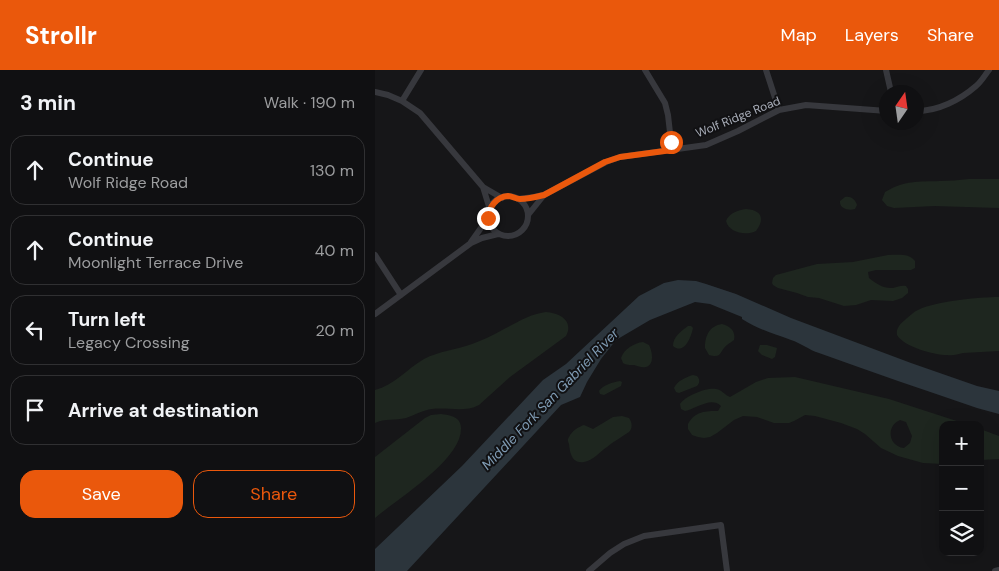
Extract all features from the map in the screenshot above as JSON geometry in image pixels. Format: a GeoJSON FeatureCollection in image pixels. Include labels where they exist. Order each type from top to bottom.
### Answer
{"type":"FeatureCollection","features":[{"type":"Feature","properties":{"kind":"street"},"geometry":{"type":"LineString","coordinates":[[402,101],[421,70]]}},
{"type":"Feature","properties":{"kind":"street"},"geometry":{"type":"LineString","coordinates":[[645,70],[665,103],[669,115],[672,150]]}},
{"type":"Feature","properties":{"kind":"street"},"geometry":{"type":"LineString","coordinates":[[767,70],[779,110]]}},
{"type":"Feature","properties":{"kind":"street"},"geometry":{"type":"LineString","coordinates":[[886,70],[889,85]]}},
{"type":"Feature","properties":{"kind":"street"},"geometry":{"type":"LineString","coordinates":[[924,111],[954,101],[977,85],[989,70]]}},
{"type":"Feature","properties":{"kind":"street"},"geometry":{"type":"LineString","coordinates":[[375,92],[402,101],[420,113],[483,187],[502,198]]}},
{"type":"Feature","properties":{"kind":"street","name":"Wolf Ridge Road"},"geometry":{"type":"LineString","coordinates":[[528,215],[544,195],[605,162],[620,157],[706,145],[739,131],[779,110],[806,105],[879,110]]}},
{"type":"Feature","properties":{"kind":"street"},"geometry":{"type":"LineString","coordinates":[[483,187],[489,210]]}},
{"type":"Feature","properties":{"kind":"street"},"geometry":{"type":"LineString","coordinates":[[518,199],[525,206],[528,215],[526,226],[517,235],[504,236],[498,234],[493,230],[488,218],[491,205],[509,196],[518,199],[544,195]]}},
{"type":"Feature","properties":{"kind":"street"},"geometry":{"type":"LineString","coordinates":[[471,243],[488,218]]}},
{"type":"Feature","properties":{"kind":"street"},"geometry":{"type":"LineString","coordinates":[[375,314],[471,243],[481,238],[498,234]]}},
{"type":"Feature","properties":{"kind":"street"},"geometry":{"type":"LineString","coordinates":[[375,255],[401,295]]}},
{"type":"Feature","properties":{"kind":"street"},"geometry":{"type":"LineString","coordinates":[[589,571],[624,544],[644,536],[721,526],[727,571]]}},
{"type":"Feature","properties":{"kind":"shaded area"},"geometry":{"type":"Polygon","coordinates":[[[969,179],[999,179],[999,208],[934,206],[894,208],[887,206],[882,200],[885,192],[906,184],[969,179]]]}},
{"type":"Feature","properties":{"kind":"shaded area"},"geometry":{"type":"Polygon","coordinates":[[[845,197],[854,200],[857,205],[855,209],[850,210],[841,206],[840,201],[845,197]]]}},
{"type":"Feature","properties":{"kind":"shaded area"},"geometry":{"type":"Polygon","coordinates":[[[746,209],[759,213],[761,219],[759,227],[756,231],[748,233],[734,231],[728,225],[727,218],[734,212],[746,209]]]}},
{"type":"Feature","properties":{"kind":"shaded area"},"geometry":{"type":"Polygon","coordinates":[[[888,255],[906,256],[913,258],[915,261],[915,268],[911,270],[876,270],[868,272],[869,278],[883,287],[906,286],[908,293],[902,298],[893,301],[871,300],[856,305],[844,306],[778,288],[772,283],[776,275],[817,264],[853,262],[888,255]]]}},
{"type":"Feature","properties":{"kind":"shaded area"},"geometry":{"type":"Polygon","coordinates":[[[999,297],[999,351],[941,355],[912,347],[897,335],[898,328],[902,323],[915,312],[926,307],[958,300],[999,297]]]}},
{"type":"Feature","properties":{"kind":"shaded area"},"geometry":{"type":"Polygon","coordinates":[[[546,312],[561,316],[567,322],[568,331],[566,336],[510,377],[479,405],[468,409],[422,411],[406,418],[375,423],[375,390],[382,388],[430,356],[466,346],[524,319],[546,312]]]}},
{"type":"Feature","properties":{"kind":"shaded area"},"geometry":{"type":"Polygon","coordinates":[[[722,324],[732,329],[734,340],[719,355],[709,355],[705,348],[707,336],[711,329],[722,324]]]}},
{"type":"Feature","properties":{"kind":"shaded area"},"geometry":{"type":"Polygon","coordinates":[[[688,326],[693,328],[691,336],[684,347],[677,348],[673,346],[676,337],[688,326]]]}},
{"type":"Feature","properties":{"kind":"shaded area"},"geometry":{"type":"Polygon","coordinates":[[[643,342],[649,345],[652,357],[651,363],[643,367],[623,363],[621,358],[627,349],[643,342]]]}},
{"type":"Feature","properties":{"kind":"shaded area"},"geometry":{"type":"Polygon","coordinates":[[[760,345],[777,348],[775,357],[772,359],[762,355],[758,351],[760,345]]]}},
{"type":"Feature","properties":{"kind":"shaded area"},"geometry":{"type":"Polygon","coordinates":[[[693,375],[699,378],[697,386],[679,393],[676,392],[674,388],[677,383],[693,375]]]}},
{"type":"Feature","properties":{"kind":"shaded area"},"geometry":{"type":"Polygon","coordinates":[[[795,377],[889,399],[957,421],[939,421],[939,464],[923,463],[898,456],[881,448],[857,429],[815,416],[805,415],[789,423],[774,423],[757,417],[743,416],[710,437],[704,438],[692,435],[688,429],[688,424],[694,416],[705,412],[718,411],[721,406],[713,402],[685,411],[681,409],[680,404],[686,398],[712,389],[720,390],[730,397],[756,382],[768,378],[795,377]],[[900,420],[892,427],[892,440],[899,446],[904,448],[910,443],[912,436],[906,422],[900,420]]]}},
{"type":"Feature","properties":{"kind":"shaded area"},"geometry":{"type":"Polygon","coordinates":[[[622,382],[621,386],[604,395],[600,394],[599,391],[603,387],[622,382]]]}},
{"type":"Feature","properties":{"kind":"shaded area"},"geometry":{"type":"Polygon","coordinates":[[[441,414],[454,417],[461,424],[459,440],[451,453],[427,478],[375,518],[375,457],[425,418],[441,414]]]}},
{"type":"Feature","properties":{"kind":"shaded area"},"geometry":{"type":"Polygon","coordinates":[[[622,416],[629,418],[631,421],[632,427],[629,432],[591,460],[580,462],[574,460],[568,441],[573,431],[584,425],[593,429],[613,417],[622,416]]]}},
{"type":"Feature","properties":{"kind":"shaded area"},"geometry":{"type":"Polygon","coordinates":[[[984,430],[999,436],[999,459],[984,460],[984,430]]]}},
{"type":"Feature","properties":{"kind":"water","name":"Middle Fork San Gabriel River"},"geometry":{"type":"Polygon","coordinates":[[[678,280],[696,281],[736,294],[791,318],[911,363],[977,386],[999,391],[999,414],[815,352],[795,341],[755,326],[742,319],[742,317],[710,304],[695,302],[650,320],[616,340],[601,359],[580,397],[561,405],[407,571],[375,571],[375,549],[462,466],[543,380],[566,364],[639,296],[664,283],[678,280]]]}},
{"type":"Feature","properties":{"kind":"route"},"geometry":{"type":"LineString","coordinates":[[488,218],[491,205],[502,198],[509,196],[518,199],[544,195],[605,162],[620,157],[672,150],[671,142]]}}]}
